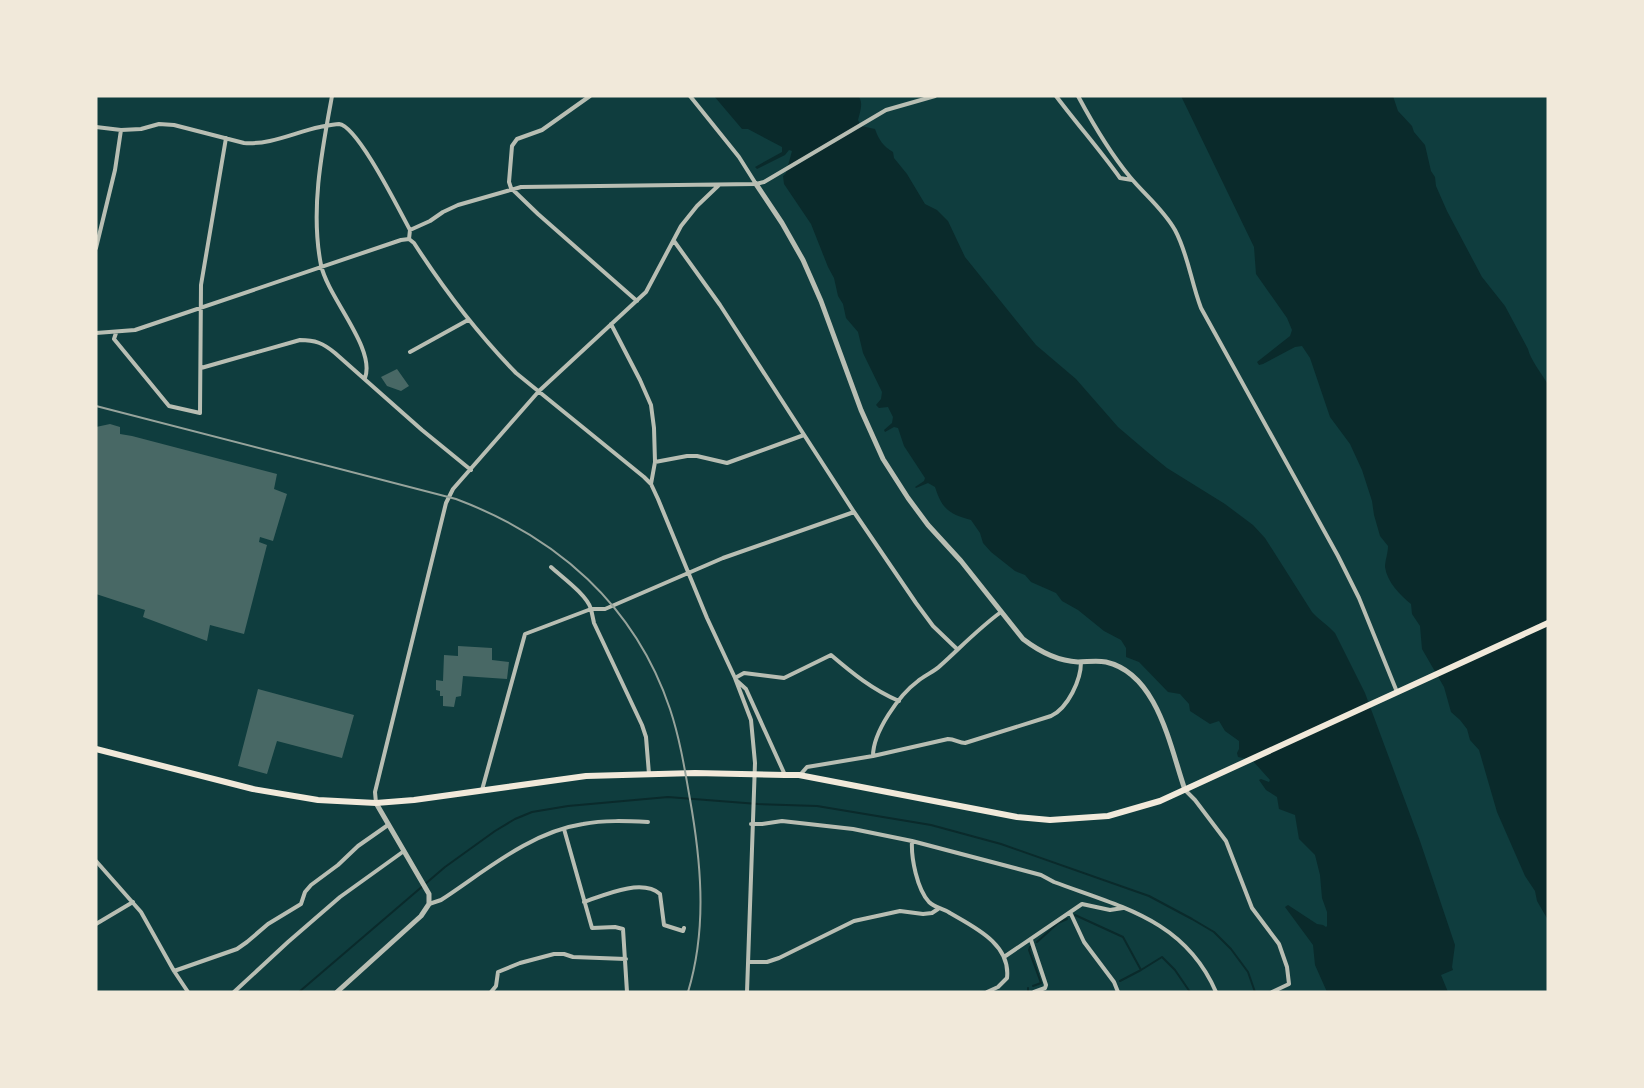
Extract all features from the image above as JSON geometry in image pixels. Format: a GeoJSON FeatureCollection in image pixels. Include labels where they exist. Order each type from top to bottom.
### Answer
{"type":"FeatureCollection","features":[{"type":"Feature","properties":{"kind":"main road"},"geometry":{"type":"LineString","coordinates":[[96,749],[253,789],[318,800],[376,803],[414,800],[586,776],[799,775],[1017,817],[1075,820],[1132,810],[1185,790],[1548,623]]}},
{"type":"Feature","properties":{"kind":"street"},"geometry":{"type":"LineString","coordinates":[[332,96],[317,212],[321,266],[332,294],[368,361],[365,378]]}},
{"type":"Feature","properties":{"kind":"street"},"geometry":{"type":"LineString","coordinates":[[590,96],[542,129],[514,142],[509,182],[511,188],[637,301]]}},
{"type":"Feature","properties":{"kind":"street"},"geometry":{"type":"LineString","coordinates":[[690,96],[739,157],[803,260],[821,301],[861,410],[883,459],[928,525],[961,561],[1023,639],[1036,649],[1054,658],[1081,662],[1107,662],[1136,678],[1146,689],[1160,717],[1185,790],[1226,841],[1251,908],[1279,944],[1287,967],[1289,984],[1272,992]]}},
{"type":"Feature","properties":{"kind":"street"},"geometry":{"type":"LineString","coordinates":[[410,230],[458,205],[511,188],[719,185],[764,182],[878,115],[935,96]]}},
{"type":"Feature","properties":{"kind":"street"},"geometry":{"type":"LineString","coordinates":[[1056,96],[1081,129],[1094,141],[1120,178],[1133,180]]}},
{"type":"Feature","properties":{"kind":"street"},"geometry":{"type":"LineString","coordinates":[[1078,96],[1122,166],[1163,212],[1175,230],[1187,258],[1192,284],[1201,308],[1338,556],[1359,598],[1397,692]]}},
{"type":"Feature","properties":{"kind":"street"},"geometry":{"type":"LineString","coordinates":[[96,127],[122,130],[141,129],[159,124],[174,125],[256,144],[340,124],[347,129],[378,169],[410,230],[409,239]]}},
{"type":"Feature","properties":{"kind":"street"},"geometry":{"type":"LineString","coordinates":[[96,248],[122,130]]}},
{"type":"Feature","properties":{"kind":"street"},"geometry":{"type":"LineString","coordinates":[[116,333],[114,339],[169,406],[201,413],[201,285],[226,138]]}},
{"type":"Feature","properties":{"kind":"street"},"geometry":{"type":"LineString","coordinates":[[336,992],[421,916],[429,904],[429,894],[376,803],[375,792],[446,503],[453,489],[512,419],[646,292],[681,226],[696,206],[719,185]]}},
{"type":"Feature","properties":{"kind":"street"},"geometry":{"type":"LineString","coordinates":[[96,333],[135,330],[400,240],[409,239],[414,243],[453,302],[516,373],[651,484],[751,720],[754,783],[747,992]]}},
{"type":"Feature","properties":{"kind":"street"},"geometry":{"type":"LineString","coordinates":[[674,241],[720,305],[854,512],[933,627],[957,649]]}},
{"type":"Feature","properties":{"kind":"street"},"geometry":{"type":"LineString","coordinates":[[410,352],[468,320]]}},
{"type":"Feature","properties":{"kind":"street"},"geometry":{"type":"LineString","coordinates":[[610,324],[651,405],[655,462],[651,484]]}},
{"type":"Feature","properties":{"kind":"street"},"geometry":{"type":"LineString","coordinates":[[201,368],[300,340],[314,340],[324,344],[471,470]]}},
{"type":"Feature","properties":{"kind":"street"},"geometry":{"type":"LineString","coordinates":[[655,462],[697,456],[727,463],[804,435]]}},
{"type":"Feature","properties":{"kind":"street"},"geometry":{"type":"LineString","coordinates":[[482,790],[525,634],[591,609],[605,609],[617,605],[688,572],[770,540],[854,512]]}},
{"type":"Feature","properties":{"kind":"street"},"geometry":{"type":"LineString","coordinates":[[551,567],[590,603],[594,624],[642,725],[646,737],[650,775]]}},
{"type":"Feature","properties":{"kind":"street"},"geometry":{"type":"LineString","coordinates":[[873,756],[873,748],[879,731],[916,681],[939,668],[957,649],[1001,612]]}},
{"type":"Feature","properties":{"kind":"street"},"geometry":{"type":"LineString","coordinates":[[735,678],[744,673],[783,678],[831,655],[880,693],[899,701]]}},
{"type":"Feature","properties":{"kind":"street"},"geometry":{"type":"LineString","coordinates":[[799,775],[807,766],[873,756],[948,739],[966,743],[1051,716],[1065,705],[1080,673],[1081,662]]}},
{"type":"Feature","properties":{"kind":"street"},"geometry":{"type":"LineString","coordinates":[[735,678],[746,689],[784,775]]}},
{"type":"Feature","properties":{"kind":"street"},"geometry":{"type":"LineString","coordinates":[[752,824],[782,821],[853,829],[912,841],[1041,875],[1152,920],[1180,940],[1203,968],[1216,992]]}},
{"type":"Feature","properties":{"kind":"street"},"geometry":{"type":"LineString","coordinates":[[429,904],[441,900],[517,850],[551,833],[582,824],[648,822]]}},
{"type":"Feature","properties":{"kind":"street"},"geometry":{"type":"LineString","coordinates":[[174,971],[237,949],[248,942],[268,924],[301,904],[305,892],[311,885],[339,866],[358,846],[388,825]]}},
{"type":"Feature","properties":{"kind":"street"},"geometry":{"type":"LineString","coordinates":[[564,829],[592,927],[623,929],[627,992]]}},
{"type":"Feature","properties":{"kind":"street"},"geometry":{"type":"LineString","coordinates":[[912,841],[911,853],[928,901],[938,909],[950,913],[987,935],[1004,957],[1007,978],[993,991],[987,992]]}},
{"type":"Feature","properties":{"kind":"street"},"geometry":{"type":"LineString","coordinates":[[234,992],[340,897],[405,851]]}},
{"type":"Feature","properties":{"kind":"street"},"geometry":{"type":"LineString","coordinates":[[96,861],[141,912],[188,992]]}},
{"type":"Feature","properties":{"kind":"street"},"geometry":{"type":"LineString","coordinates":[[584,902],[625,887],[656,891],[660,894],[664,925],[683,931],[684,928]]}},
{"type":"Feature","properties":{"kind":"street"},"geometry":{"type":"LineString","coordinates":[[96,924],[133,902]]}},
{"type":"Feature","properties":{"kind":"street"},"geometry":{"type":"LineString","coordinates":[[1004,957],[1082,904],[1110,910],[1124,908]]}},
{"type":"Feature","properties":{"kind":"street"},"geometry":{"type":"LineString","coordinates":[[748,962],[767,962],[779,958],[854,921],[900,911],[923,914],[932,913],[938,909]]}},
{"type":"Feature","properties":{"kind":"street"},"geometry":{"type":"LineString","coordinates":[[1070,912],[1084,942],[1109,975],[1118,992]]}},
{"type":"Feature","properties":{"kind":"street"},"geometry":{"type":"LineString","coordinates":[[1031,940],[1046,985],[1045,988],[1034,992]]}},
{"type":"Feature","properties":{"kind":"street"},"geometry":{"type":"LineString","coordinates":[[491,992],[496,986],[498,972],[520,963],[554,954],[626,959]]}},
{"type":"Feature","properties":{"kind":"water"},"geometry":{"type":"Polygon","coordinates":[[[714,96],[858,96],[861,104],[858,120],[861,126],[875,129],[882,142],[893,152],[894,158],[907,174],[925,204],[937,210],[948,221],[965,257],[1036,345],[1076,379],[1118,427],[1145,450],[1167,468],[1225,504],[1253,525],[1265,538],[1312,612],[1335,633],[1365,693],[1420,841],[1455,945],[1453,970],[1441,975],[1448,992],[1327,992],[1315,965],[1313,945],[1285,907],[1288,905],[1317,924],[1327,926],[1327,912],[1322,898],[1315,855],[1299,839],[1295,815],[1279,809],[1277,797],[1266,790],[1259,780],[1269,782],[1270,780],[1252,760],[1238,757],[1239,741],[1225,731],[1219,721],[1210,724],[1190,711],[1189,704],[1180,694],[1168,692],[1139,662],[1126,657],[1126,648],[1121,640],[1104,631],[1078,610],[1062,601],[1056,593],[1031,582],[1025,575],[1015,571],[991,552],[983,543],[980,533],[971,520],[947,510],[940,501],[935,487],[928,483],[915,487],[925,478],[904,446],[898,428],[894,427],[885,432],[884,430],[892,423],[893,417],[888,407],[879,408],[876,405],[881,399],[882,392],[863,353],[858,332],[846,318],[834,278],[811,224],[784,184],[783,176],[786,173],[792,151],[789,150],[785,155],[757,169],[755,167],[782,152],[782,147],[748,129],[742,129],[714,96]]]}},
{"type":"Feature","properties":{"kind":"water"},"geometry":{"type":"Polygon","coordinates":[[[1181,96],[1393,96],[1398,111],[1425,145],[1436,186],[1482,277],[1505,306],[1547,383],[1548,920],[1537,901],[1535,891],[1525,876],[1497,812],[1479,750],[1470,740],[1467,729],[1451,712],[1444,687],[1422,649],[1420,626],[1412,614],[1411,604],[1388,578],[1385,567],[1388,546],[1380,536],[1362,470],[1350,444],[1330,417],[1310,358],[1302,346],[1295,347],[1263,364],[1259,365],[1257,362],[1290,336],[1292,330],[1287,318],[1256,274],[1254,247],[1181,96]]]}},
{"type":"Feature","properties":{"kind":"building"},"geometry":{"type":"Polygon","coordinates":[[[397,369],[409,386],[401,391],[387,386],[381,377],[397,369]]]}},
{"type":"Feature","properties":{"kind":"building"},"geometry":{"type":"Polygon","coordinates":[[[110,424],[120,427],[120,434],[277,474],[274,489],[287,494],[273,541],[260,537],[259,542],[267,545],[244,634],[210,625],[207,641],[143,617],[145,610],[96,594],[96,427],[110,424]]]}},
{"type":"Feature","properties":{"kind":"building"},"geometry":{"type":"Polygon","coordinates":[[[458,646],[492,648],[492,660],[509,662],[507,679],[463,676],[461,696],[456,697],[454,707],[443,706],[443,696],[440,696],[440,691],[436,690],[436,680],[443,681],[444,655],[458,656],[458,646]]]}},
{"type":"Feature","properties":{"kind":"building"},"geometry":{"type":"Polygon","coordinates":[[[258,689],[354,715],[342,758],[277,741],[267,774],[238,766],[258,689]]]}},
{"type":"Feature","properties":{"kind":"waterway"},"geometry":{"type":"LineString","coordinates":[[299,992],[445,867],[515,819],[532,812],[568,806],[668,797],[817,806],[931,825],[1001,844],[1149,896],[1192,919],[1214,932],[1231,949],[1248,972],[1255,992]]}},
{"type":"Feature","properties":{"kind":"waterway"},"geometry":{"type":"LineString","coordinates":[[1075,915],[1123,937],[1141,970],[1162,957],[1175,970],[1190,992]]}},
{"type":"Feature","properties":{"kind":"waterway"},"geometry":{"type":"LineString","coordinates":[[1037,942],[1058,923],[1067,919]]}},
{"type":"Feature","properties":{"kind":"waterway"},"geometry":{"type":"LineString","coordinates":[[1030,947],[1029,950],[1041,983],[1033,986]]}},
{"type":"Feature","properties":{"kind":"waterway"},"geometry":{"type":"LineString","coordinates":[[1120,981],[1141,970]]}},
{"type":"Feature","properties":{"kind":"railway"},"geometry":{"type":"LineString","coordinates":[[96,406],[456,499],[527,533],[588,579],[614,607],[636,638],[655,672],[677,734],[692,811],[700,879],[698,947],[688,992]]}}]}
